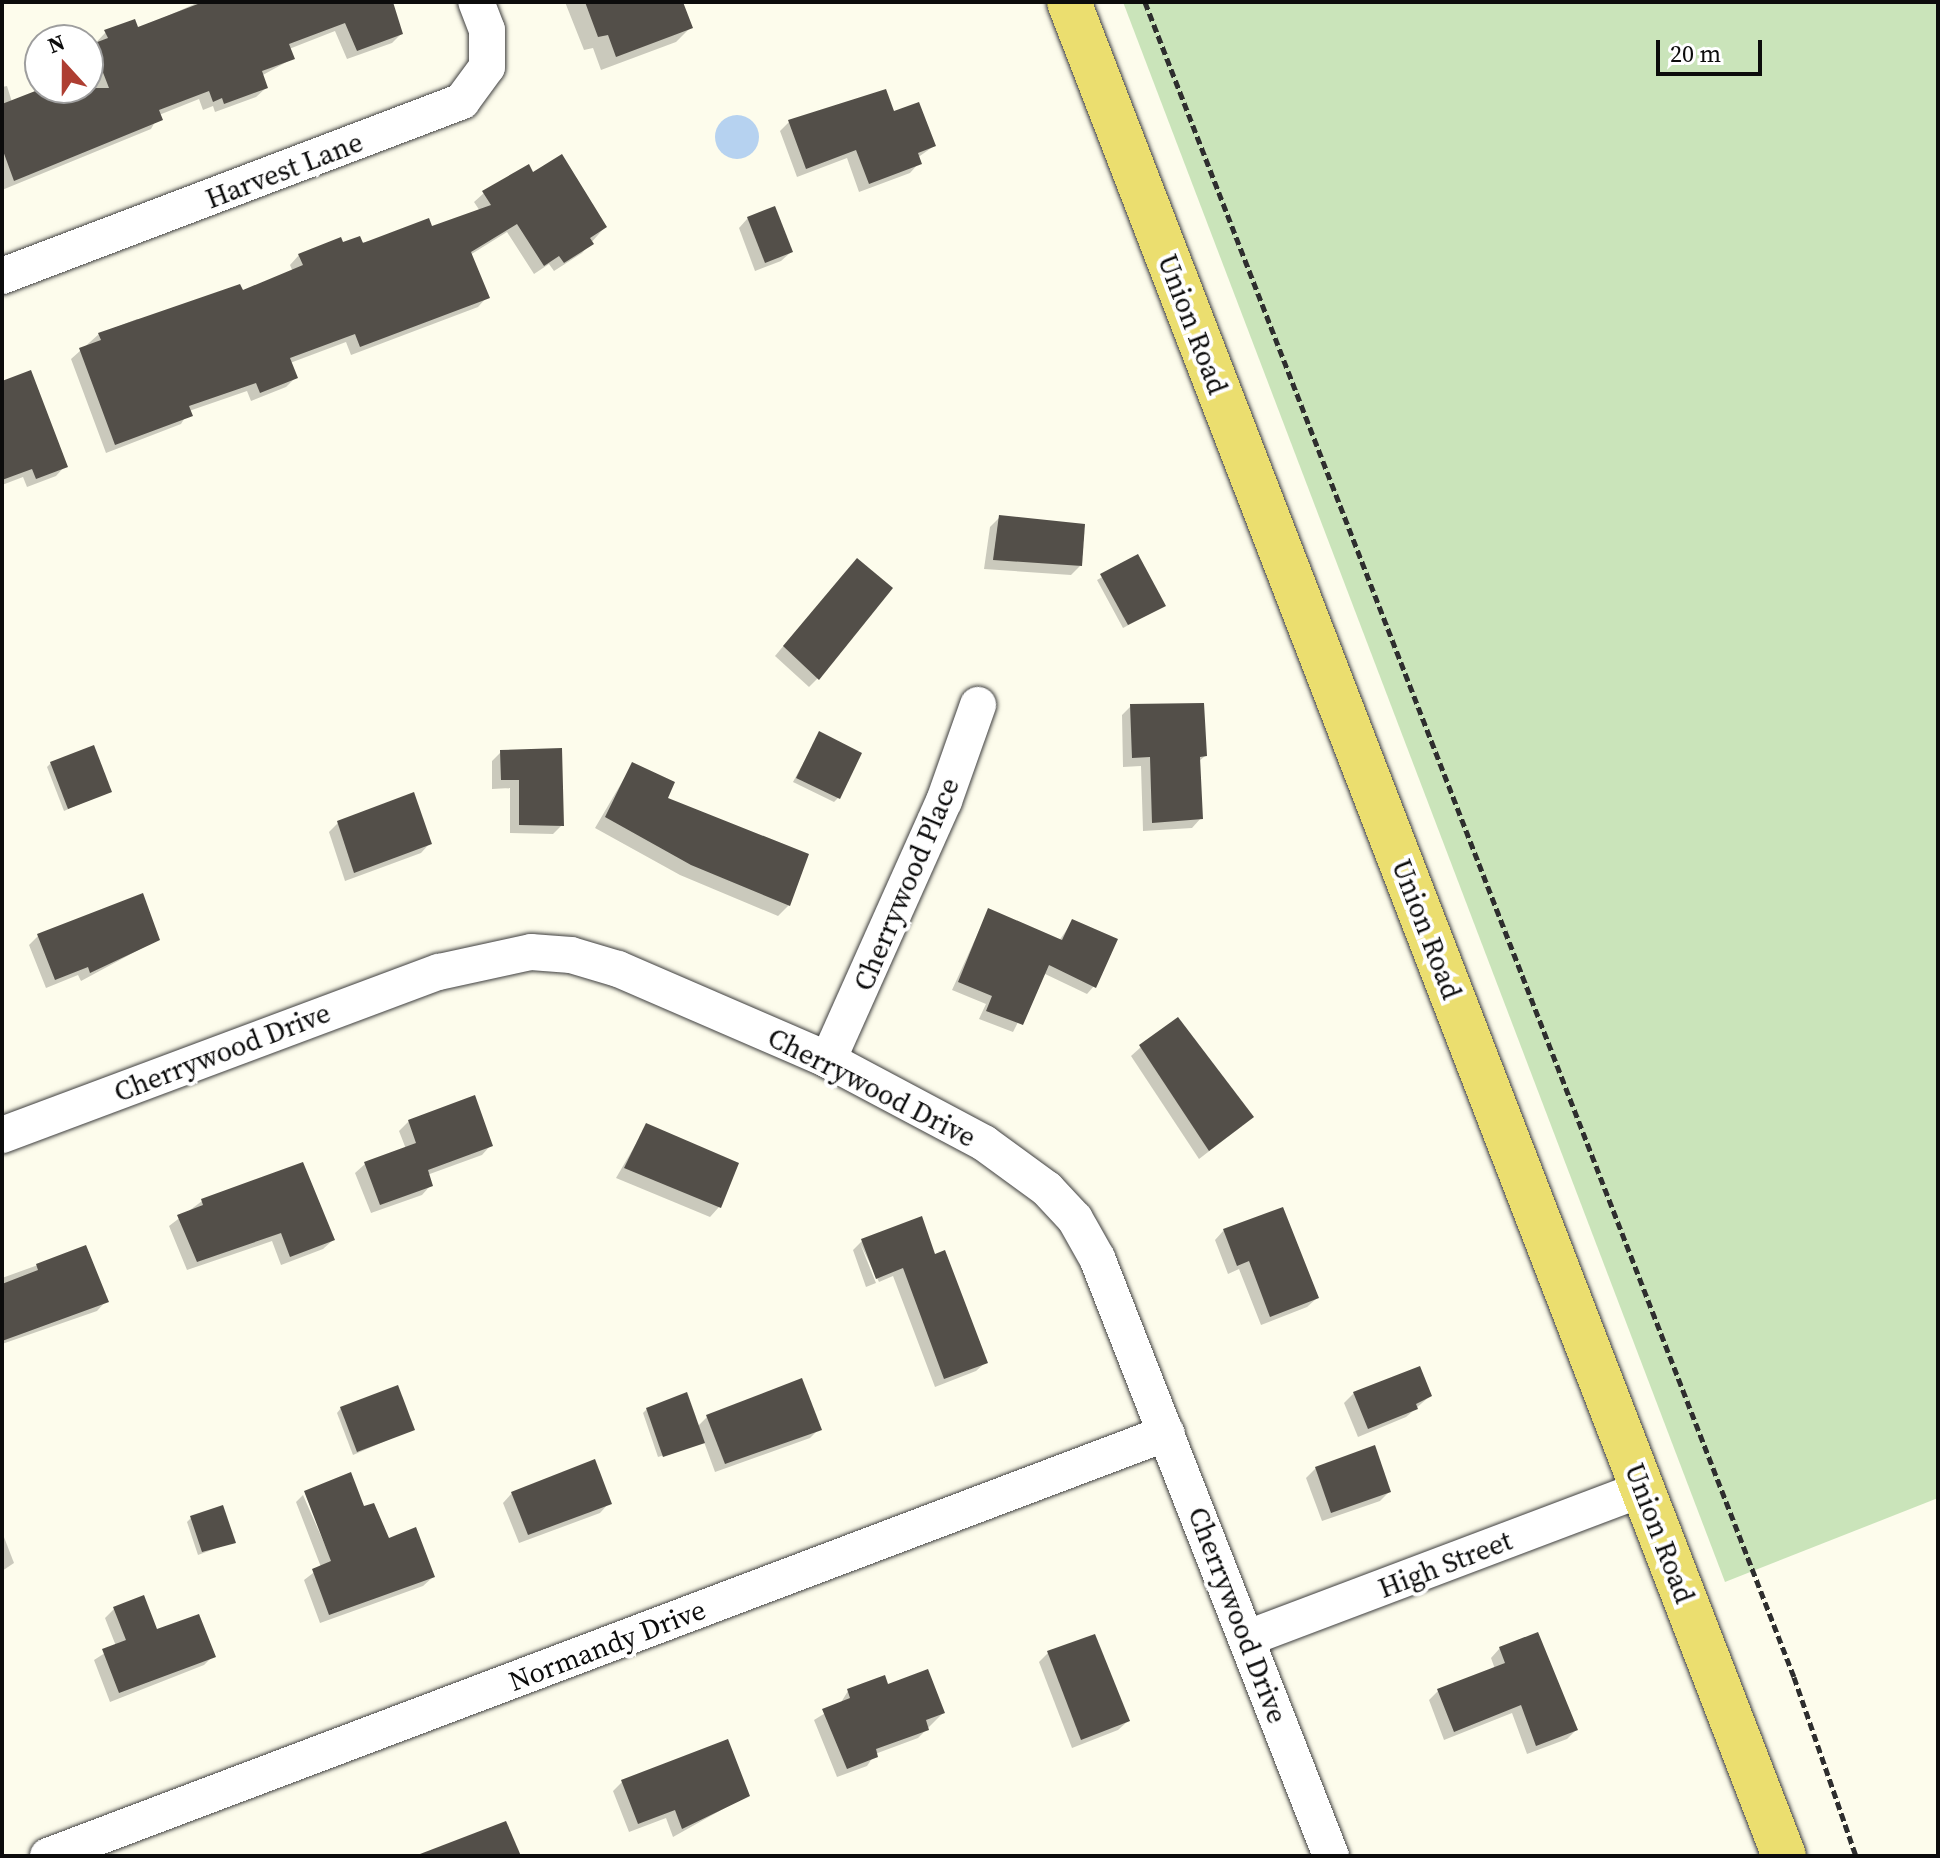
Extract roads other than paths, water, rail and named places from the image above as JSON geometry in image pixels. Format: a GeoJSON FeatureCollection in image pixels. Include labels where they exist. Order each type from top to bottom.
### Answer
{"type":"FeatureCollection","features":[{"type":"Feature","properties":{"kind":"main road","name":"Union Road"},"geometry":{"type":"LineString","coordinates":[[1069,2],[1784,1856]]}},
{"type":"Feature","properties":{"kind":"street","name":"Harvest Lane"},"geometry":{"type":"LineString","coordinates":[[2,276],[462,101],[487,67],[487,30],[476,2]]}},
{"type":"Feature","properties":{"kind":"street","name":"Cherrywood Place"},"geometry":{"type":"LineString","coordinates":[[828,1060],[944,801],[978,705]]}},
{"type":"Feature","properties":{"kind":"street","name":"Cherrywood Drive"},"geometry":{"type":"LineString","coordinates":[[2,1135],[439,972],[531,952],[571,955],[618,969],[828,1060],[984,1143],[1021,1168],[1075,1219],[1097,1258],[1331,1856]]}},
{"type":"Feature","properties":{"kind":"street","name":"Normandy Drive"},"geometry":{"type":"LineString","coordinates":[[48,1856],[1167,1433]]}},
{"type":"Feature","properties":{"kind":"street","name":"High Street"},"geometry":{"type":"LineString","coordinates":[[1248,1638],[1643,1489]]}},
{"type":"Feature","properties":{"kind":"water"},"geometry":{"type":"Polygon","coordinates":[[[737,115],[753,121],[759,137],[753,153],[737,159],[721,153],[715,137],[721,121],[737,115]]]}}]}
